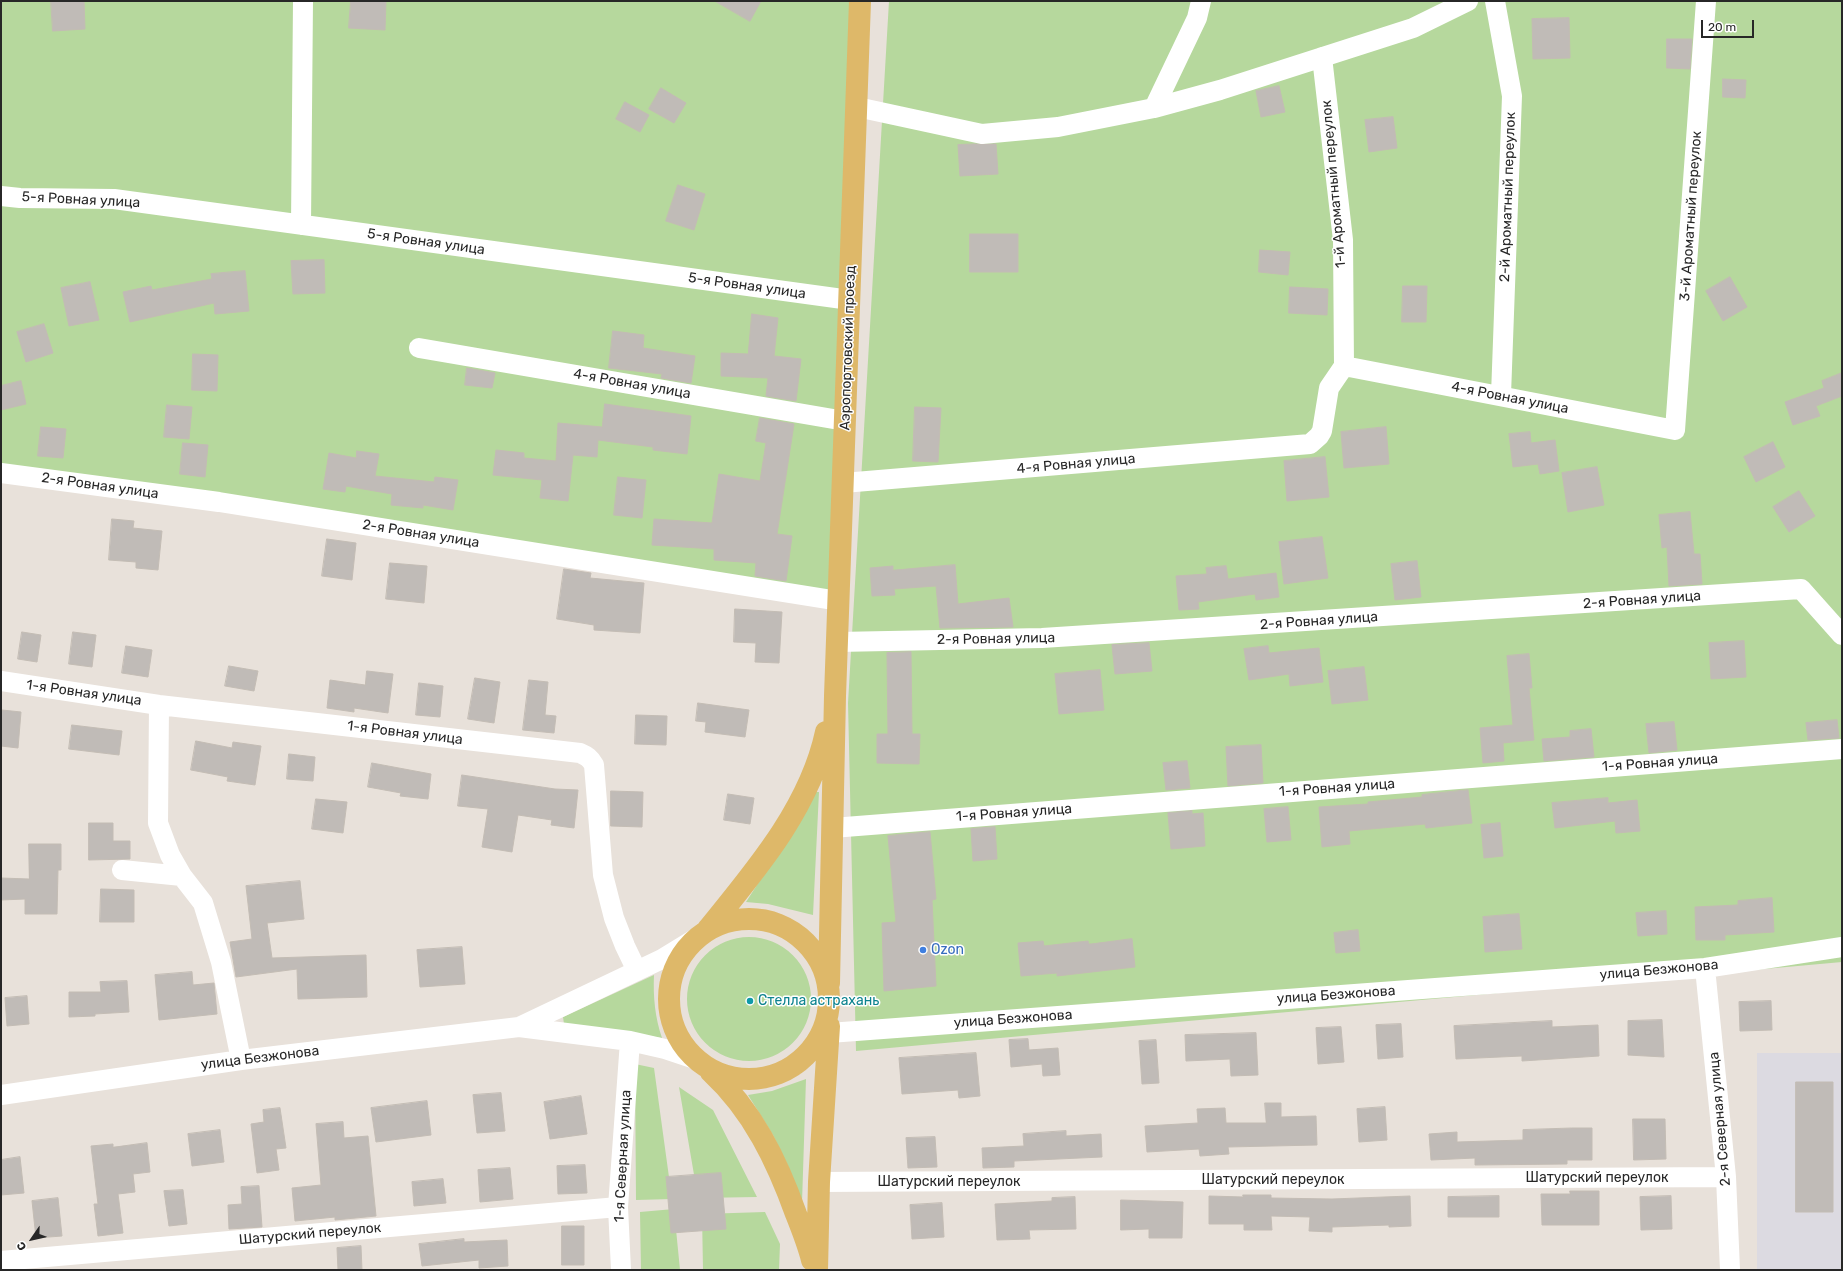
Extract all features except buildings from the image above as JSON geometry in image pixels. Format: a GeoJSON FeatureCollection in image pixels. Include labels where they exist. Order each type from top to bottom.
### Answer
{"type":"FeatureCollection","features":[{"type":"Feature","properties":{"kind":"main road","name":"Аэропортовский проезд"},"geometry":{"type":"LineString","coordinates":[[835,696],[860,1]]}},
{"type":"Feature","properties":{"kind":"main road"},"geometry":{"type":"LineString","coordinates":[[815,1270],[829,1024],[835,696]]}},
{"type":"Feature","properties":{"kind":"main road"},"geometry":{"type":"LineString","coordinates":[[815,1270],[792,1202],[776,1163],[765,1143],[742,1106],[727,1087],[682,1044],[670,1015],[670,983],[682,954],[702,934],[752,875],[796,808],[814,774],[825,738],[835,696]]}},
{"type":"Feature","properties":{"kind":"main road"},"geometry":{"type":"LineString","coordinates":[[702,934],[734,920],[765,920],[794,932],[816,954],[829,983]]}},
{"type":"Feature","properties":{"kind":"main road"},"geometry":{"type":"LineString","coordinates":[[700,1062],[734,1078],[765,1078],[794,1066],[817,1044],[829,1024]]}},
{"type":"Feature","properties":{"kind":"street"},"geometry":{"type":"LineString","coordinates":[[301,225],[303,1]]}},
{"type":"Feature","properties":{"kind":"street"},"geometry":{"type":"LineString","coordinates":[[1154,108],[1197,18],[1201,1]]}},
{"type":"Feature","properties":{"kind":"street"},"geometry":{"type":"LineString","coordinates":[[857,107],[982,134],[1058,127],[1154,108],[1220,90],[1413,28],[1434,9],[1468,1]]}},
{"type":"Feature","properties":{"kind":"street","name":"2-й Ароматный переулок"},"geometry":{"type":"LineString","coordinates":[[1495,1],[1512,96],[1501,395]]}},
{"type":"Feature","properties":{"kind":"street","name":"3-й Ароматный переулок"},"geometry":{"type":"LineString","coordinates":[[1676,430],[1706,1]]}},
{"type":"Feature","properties":{"kind":"street","name":"1-й Ароматный переулок"},"geometry":{"type":"LineString","coordinates":[[1322,57],[1342,240],[1344,366]]}},
{"type":"Feature","properties":{"kind":"street","name":"5-я Ровная улица"},"geometry":{"type":"LineString","coordinates":[[1,196],[20,198],[114,199],[850,300]]}},
{"type":"Feature","properties":{"kind":"street","name":"4-я Ровная улица"},"geometry":{"type":"LineString","coordinates":[[419,348],[845,421]]}},
{"type":"Feature","properties":{"kind":"street","name":"4-я Ровная улица"},"geometry":{"type":"LineString","coordinates":[[843,484],[1310,444],[1322,430],[1329,388],[1344,366],[1501,395],[1676,430]]}},
{"type":"Feature","properties":{"kind":"street","name":"2-я Ровная улица"},"geometry":{"type":"LineString","coordinates":[[1,473],[219,502],[839,601]]}},
{"type":"Feature","properties":{"kind":"street","name":"2-я Ровная улица"},"geometry":{"type":"LineString","coordinates":[[837,642],[1042,638],[1801,589],[1842,635]]}},
{"type":"Feature","properties":{"kind":"street","name":"1-я Ровная улица"},"geometry":{"type":"LineString","coordinates":[[1,681],[158,704],[580,753],[591,759],[594,765],[603,875],[614,918],[625,946],[638,971]]}},
{"type":"Feature","properties":{"kind":"street"},"geometry":{"type":"LineString","coordinates":[[158,704],[158,823],[170,855],[182,876],[203,903],[221,962],[241,1060]]}},
{"type":"Feature","properties":{"kind":"street","name":"1-я Ровная улица"},"geometry":{"type":"LineString","coordinates":[[832,828],[1842,749]]}},
{"type":"Feature","properties":{"kind":"street"},"geometry":{"type":"LineString","coordinates":[[122,870],[182,876]]}},
{"type":"Feature","properties":{"kind":"street"},"geometry":{"type":"LineString","coordinates":[[520,1027],[638,971],[702,934]]}},
{"type":"Feature","properties":{"kind":"street","name":"улица Безжонова"},"geometry":{"type":"LineString","coordinates":[[829,1024],[1705,968],[1842,947]]}},
{"type":"Feature","properties":{"kind":"street","name":"2-я Северная улица"},"geometry":{"type":"LineString","coordinates":[[1705,968],[1726,1177],[1730,1270]]}},
{"type":"Feature","properties":{"kind":"street"},"geometry":{"type":"LineString","coordinates":[[520,1027],[630,1041],[665,1049],[700,1062]]}},
{"type":"Feature","properties":{"kind":"street","name":"улица Безжонова"},"geometry":{"type":"LineString","coordinates":[[1,1095],[241,1060],[520,1027]]}},
{"type":"Feature","properties":{"kind":"street","name":"1-я Северная улица"},"geometry":{"type":"LineString","coordinates":[[620,1270],[618,1207],[630,1041]]}},
{"type":"Feature","properties":{"kind":"street","name":"Шатурский переулок"},"geometry":{"type":"LineString","coordinates":[[819,1182],[1726,1177]]}},
{"type":"Feature","properties":{"kind":"street","name":"Шатурский переулок"},"geometry":{"type":"LineString","coordinates":[[1,1261],[618,1207]]}},
{"type":"Feature","properties":{"kind":"shaded area"},"geometry":{"type":"Polygon","coordinates":[[[1757,1053],[1842,1053],[1842,1270],[1757,1270],[1757,1053]]]}},
{"type":"Feature","properties":{"kind":"green space"},"geometry":{"type":"Polygon","coordinates":[[[1,1],[851,1],[831,597],[1,473],[1,1]]]}},
{"type":"Feature","properties":{"kind":"green space"},"geometry":{"type":"Polygon","coordinates":[[[889,1],[1842,1],[1842,962],[856,1051],[848,703],[889,1]]]}},
{"type":"Feature","properties":{"kind":"green space"},"geometry":{"type":"Polygon","coordinates":[[[814,792],[819,792],[813,915],[768,904],[746,902],[804,812],[814,792]]]}},
{"type":"Feature","properties":{"kind":"green space"},"geometry":{"type":"Polygon","coordinates":[[[749,937],[773,941],[784,947],[793,955],[801,964],[807,975],[811,999],[807,1023],[801,1034],[793,1043],[784,1051],[773,1057],[749,1061],[725,1057],[714,1051],[705,1043],[697,1034],[691,1023],[687,999],[691,975],[697,964],[705,955],[714,947],[725,941],[749,937]]]}},
{"type":"Feature","properties":{"kind":"green space"},"geometry":{"type":"Polygon","coordinates":[[[654,975],[655,1007],[662,1038],[564,1024],[563,1017],[654,975]]]}},
{"type":"Feature","properties":{"kind":"green space"},"geometry":{"type":"Polygon","coordinates":[[[635,1064],[654,1068],[672,1199],[636,1200],[635,1064]]]}},
{"type":"Feature","properties":{"kind":"green space"},"geometry":{"type":"Polygon","coordinates":[[[806,1079],[802,1203],[788,1166],[773,1135],[748,1095],[772,1091],[806,1079]]]}},
{"type":"Feature","properties":{"kind":"green space"},"geometry":{"type":"Polygon","coordinates":[[[679,1087],[713,1110],[757,1197],[698,1198],[679,1087]]]}},
{"type":"Feature","properties":{"kind":"green space"},"geometry":{"type":"Polygon","coordinates":[[[674,1209],[680,1270],[641,1270],[640,1212],[674,1209]]]}},
{"type":"Feature","properties":{"kind":"green space"},"geometry":{"type":"Polygon","coordinates":[[[765,1212],[780,1244],[779,1270],[703,1270],[702,1214],[765,1212]]]}},
{"type":"Feature","properties":{"kind":"place","name":"Ozon"},"geometry":{"type":"Point","coordinates":[923,950]}},
{"type":"Feature","properties":{"kind":"place","name":"Стелла астрахань"},"geometry":{"type":"Point","coordinates":[750,1001]}}]}
